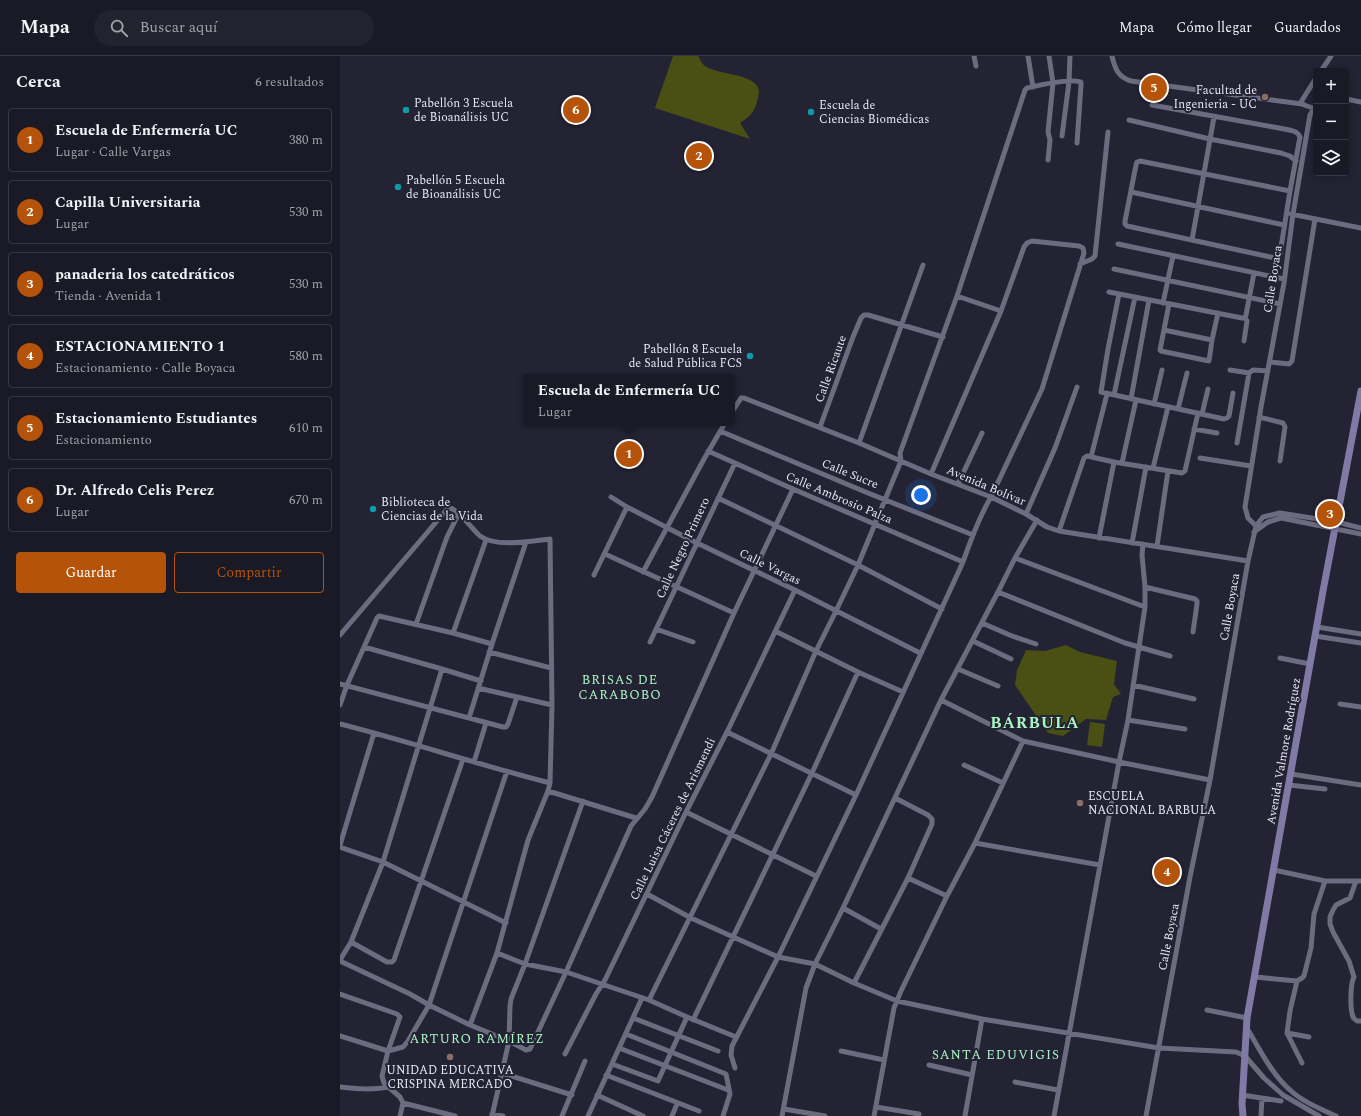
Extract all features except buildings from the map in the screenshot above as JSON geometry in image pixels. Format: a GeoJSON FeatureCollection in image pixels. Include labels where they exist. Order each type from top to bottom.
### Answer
{"type":"FeatureCollection","features":[{"type":"Feature","properties":{"kind":"street"},"geometry":{"type":"LineString","coordinates":[[974,56],[976,66]]}},
{"type":"Feature","properties":{"kind":"street"},"geometry":{"type":"LineString","coordinates":[[1028,56],[1033,87]]}},
{"type":"Feature","properties":{"kind":"street"},"geometry":{"type":"LineString","coordinates":[[1048,160],[1050,140],[1048,132],[1053,83],[1049,56]]}},
{"type":"Feature","properties":{"kind":"street"},"geometry":{"type":"LineString","coordinates":[[1062,136],[1069,82],[1070,56]]}},
{"type":"Feature","properties":{"kind":"street"},"geometry":{"type":"LineString","coordinates":[[1112,56],[1115,68],[1119,75],[1131,81],[1313,106]]}},
{"type":"Feature","properties":{"kind":"street"},"geometry":{"type":"LineString","coordinates":[[1323,68],[1331,56]]}},
{"type":"Feature","properties":{"kind":"street"},"geometry":{"type":"LineString","coordinates":[[649,1000],[771,754],[816,651],[858,565],[886,499],[901,461],[900,453],[943,337],[1024,93],[1027,88],[1053,83],[1081,82],[1077,143]]}},
{"type":"Feature","properties":{"kind":"street"},"geometry":{"type":"LineString","coordinates":[[1302,104],[1301,102],[1313,83]]}},
{"type":"Feature","properties":{"kind":"street"},"geometry":{"type":"LineString","coordinates":[[1349,100],[1361,102]]}},
{"type":"Feature","properties":{"kind":"street"},"geometry":{"type":"LineString","coordinates":[[1152,105],[1297,132],[1300,137],[1279,257],[1275,258],[1127,226],[1125,224],[1125,220],[1136,165],[1140,161],[1290,191]]}},
{"type":"Feature","properties":{"kind":"street","name":"Calle Boyaca"},"geometry":{"type":"LineString","coordinates":[[1146,1116],[1190,877],[1210,780],[1248,561],[1256,526],[1248,518],[1245,507],[1259,418],[1280,304],[1293,214],[1310,115],[1313,110]]}},
{"type":"Feature","properties":{"kind":"street"},"geometry":{"type":"LineString","coordinates":[[1192,240],[1214,117]]}},
{"type":"Feature","properties":{"kind":"street"},"geometry":{"type":"LineString","coordinates":[[1129,120],[1210,139],[1281,153],[1296,160]]}},
{"type":"Feature","properties":{"kind":"street"},"geometry":{"type":"LineString","coordinates":[[1080,264],[1092,259],[1095,256],[1108,132]]}},
{"type":"Feature","properties":{"kind":"street"},"geometry":{"type":"LineString","coordinates":[[1131,192],[1284,225]]}},
{"type":"Feature","properties":{"kind":"street"},"geometry":{"type":"LineString","coordinates":[[1286,213],[1361,228]]}},
{"type":"Feature","properties":{"kind":"street"},"geometry":{"type":"LineString","coordinates":[[1270,362],[1289,364],[1292,361],[1315,219]]}},
{"type":"Feature","properties":{"kind":"street"},"geometry":{"type":"LineString","coordinates":[[735,1068],[731,1055],[732,1046],[736,1037],[778,956],[856,795],[920,653],[942,609],[985,507],[1042,389],[1084,253],[1083,248],[1079,246],[1032,242],[1027,243],[1024,247],[1001,311],[931,474]]}},
{"type":"Feature","properties":{"kind":"street"},"geometry":{"type":"LineString","coordinates":[[1118,244],[1284,279]]}},
{"type":"Feature","properties":{"kind":"street"},"geometry":{"type":"LineString","coordinates":[[1172,256],[1161,351],[1208,361],[1210,359],[1212,340],[1218,314]]}},
{"type":"Feature","properties":{"kind":"street"},"geometry":{"type":"LineString","coordinates":[[859,443],[923,265]]}},
{"type":"Feature","properties":{"kind":"street"},"geometry":{"type":"LineString","coordinates":[[1114,269],[1280,304]]}},
{"type":"Feature","properties":{"kind":"street"},"geometry":{"type":"LineString","coordinates":[[1244,341],[1247,321],[1245,318],[1254,273]]}},
{"type":"Feature","properties":{"kind":"street"},"geometry":{"type":"LineString","coordinates":[[1109,292],[1245,318]]}},
{"type":"Feature","properties":{"kind":"street"},"geometry":{"type":"LineString","coordinates":[[1120,294],[1101,392],[1224,419],[1228,418],[1229,416],[1233,393]]}},
{"type":"Feature","properties":{"kind":"street"},"geometry":{"type":"LineString","coordinates":[[957,296],[1001,311]]}},
{"type":"Feature","properties":{"kind":"street"},"geometry":{"type":"LineString","coordinates":[[1114,395],[1134,297]]}},
{"type":"Feature","properties":{"kind":"street"},"geometry":{"type":"LineString","coordinates":[[1122,463],[1149,300]]}},
{"type":"Feature","properties":{"kind":"street","name":"Calle Ricaute"},"geometry":{"type":"LineString","coordinates":[[820,427],[853,337],[862,318],[868,315],[902,326]]}},
{"type":"Feature","properties":{"kind":"street"},"geometry":{"type":"LineString","coordinates":[[902,326],[943,337]]}},
{"type":"Feature","properties":{"kind":"street"},"geometry":{"type":"LineString","coordinates":[[1164,330],[1212,340]]}},
{"type":"Feature","properties":{"kind":"street"},"geometry":{"type":"LineString","coordinates":[[1154,404],[1162,370]]}},
{"type":"Feature","properties":{"kind":"street"},"geometry":{"type":"LineString","coordinates":[[1230,370],[1249,373],[1253,370],[1268,372]]}},
{"type":"Feature","properties":{"kind":"street"},"geometry":{"type":"LineString","coordinates":[[1178,409],[1187,372]]}},
{"type":"Feature","properties":{"kind":"street"},"geometry":{"type":"LineString","coordinates":[[1237,443],[1249,373]]}},
{"type":"Feature","properties":{"kind":"street"},"geometry":{"type":"LineString","coordinates":[[1026,514],[1055,448],[1077,387]]}},
{"type":"Feature","properties":{"kind":"street"},"geometry":{"type":"LineString","coordinates":[[1059,531],[1084,458],[1087,456],[1114,462],[1184,472],[1194,429],[1208,389]]}},
{"type":"Feature","properties":{"kind":"street","name":"Avenida Valmore Rodríguez"},"geometry":{"type":"LineString","coordinates":[[1243,1116],[1242,1095],[1247,1018],[1315,636],[1361,391]]}},
{"type":"Feature","properties":{"kind":"street"},"geometry":{"type":"LineString","coordinates":[[1091,457],[1107,394]]}},
{"type":"Feature","properties":{"kind":"street","name":"Avenida Bolívar"},"geometry":{"type":"LineString","coordinates":[[735,407],[741,398],[744,398],[820,427],[931,474],[991,497],[1026,514],[1047,527],[1059,531],[1248,561]]}},
{"type":"Feature","properties":{"kind":"street"},"geometry":{"type":"LineString","coordinates":[[1153,468],[1168,407]]}},
{"type":"Feature","properties":{"kind":"street"},"geometry":{"type":"LineString","coordinates":[[1259,418],[1282,423],[1285,427],[1280,461]]}},
{"type":"Feature","properties":{"kind":"street"},"geometry":{"type":"LineString","coordinates":[[643,572],[708,451],[723,426]]}},
{"type":"Feature","properties":{"kind":"street"},"geometry":{"type":"LineString","coordinates":[[1194,429],[1217,434]]}},
{"type":"Feature","properties":{"kind":"street","name":"Calle Sucre"},"geometry":{"type":"LineString","coordinates":[[720,431],[868,493],[973,534]]}},
{"type":"Feature","properties":{"kind":"street"},"geometry":{"type":"LineString","coordinates":[[958,484],[982,433]]}},
{"type":"Feature","properties":{"kind":"street","name":"Calle Ambrosio Palza"},"geometry":{"type":"LineString","coordinates":[[708,451],[963,562]]}},
{"type":"Feature","properties":{"kind":"street"},"geometry":{"type":"LineString","coordinates":[[1200,458],[1251,466]]}},
{"type":"Feature","properties":{"kind":"street"},"geometry":{"type":"LineString","coordinates":[[1099,538],[1114,462]]}},
{"type":"Feature","properties":{"kind":"street","name":"Calle Negro Primero"},"geometry":{"type":"LineString","coordinates":[[650,642],[736,463]]}},
{"type":"Feature","properties":{"kind":"street"},"geometry":{"type":"LineString","coordinates":[[1132,543],[1146,467]]}},
{"type":"Feature","properties":{"kind":"street"},"geometry":{"type":"LineString","coordinates":[[1157,546],[1168,470]]}},
{"type":"Feature","properties":{"kind":"street"},"geometry":{"type":"LineString","coordinates":[[442,669],[383,862],[351,942],[340,960],[470,1025],[509,1041],[526,1050],[530,1049],[631,826],[652,797],[734,613],[793,489]]}},
{"type":"Feature","properties":{"kind":"street","name":"Calle Vargas"},"geometry":{"type":"LineString","coordinates":[[611,497],[697,543],[795,590],[920,653]]}},
{"type":"Feature","properties":{"kind":"street"},"geometry":{"type":"LineString","coordinates":[[718,498],[858,565],[942,609]]}},
{"type":"Feature","properties":{"kind":"street"},"geometry":{"type":"LineString","coordinates":[[340,634],[447,508],[450,507],[486,540],[505,543],[550,539],[552,705],[550,783],[528,840],[497,953],[470,1025]]}},
{"type":"Feature","properties":{"kind":"street"},"geometry":{"type":"LineString","coordinates":[[594,575],[628,507]]}},
{"type":"Feature","properties":{"kind":"street"},"geometry":{"type":"LineString","coordinates":[[1256,526],[1263,517],[1280,513],[1336,525],[1361,534]]}},
{"type":"Feature","properties":{"kind":"street"},"geometry":{"type":"LineString","coordinates":[[416,624],[447,537],[458,515]]}},
{"type":"Feature","properties":{"kind":"street"},"geometry":{"type":"LineString","coordinates":[[1254,532],[1268,522],[1281,518],[1361,528]]}},
{"type":"Feature","properties":{"kind":"street"},"geometry":{"type":"LineString","coordinates":[[782,1116],[806,988],[815,964],[941,700],[1015,558],[1037,520]]}},
{"type":"Feature","properties":{"kind":"street"},"geometry":{"type":"LineString","coordinates":[[453,633],[486,540]]}},
{"type":"Feature","properties":{"kind":"street"},"geometry":{"type":"LineString","coordinates":[[469,718],[489,652],[526,542]]}},
{"type":"Feature","properties":{"kind":"street"},"geometry":{"type":"LineString","coordinates":[[1054,1116],[1128,720],[1145,607],[1142,555],[1143,544]]}},
{"type":"Feature","properties":{"kind":"street"},"geometry":{"type":"LineString","coordinates":[[605,554],[734,613]]}},
{"type":"Feature","properties":{"kind":"street"},"geometry":{"type":"LineString","coordinates":[[1015,558],[1145,607]]}},
{"type":"Feature","properties":{"kind":"street"},"geometry":{"type":"LineString","coordinates":[[1145,587],[1195,599],[1197,604],[1193,632]]}},
{"type":"Feature","properties":{"kind":"street","name":"Calle Luisa Cáceres de Arismendi"},"geometry":{"type":"LineString","coordinates":[[565,1054],[602,985],[686,812],[727,732],[795,590]]}},
{"type":"Feature","properties":{"kind":"street"},"geometry":{"type":"LineString","coordinates":[[998,592],[1138,648],[1170,656]]}},
{"type":"Feature","properties":{"kind":"street"},"geometry":{"type":"LineString","coordinates":[[340,705],[346,685],[379,616],[453,633],[492,644]]}},
{"type":"Feature","properties":{"kind":"street"},"geometry":{"type":"LineString","coordinates":[[982,623],[1012,636],[1036,644]]}},
{"type":"Feature","properties":{"kind":"street"},"geometry":{"type":"LineString","coordinates":[[1317,627],[1361,634]]}},
{"type":"Feature","properties":{"kind":"street"},"geometry":{"type":"LineString","coordinates":[[656,630],[693,642]]}},
{"type":"Feature","properties":{"kind":"street"},"geometry":{"type":"LineString","coordinates":[[775,631],[858,672],[903,692]]}},
{"type":"Feature","properties":{"kind":"street"},"geometry":{"type":"LineString","coordinates":[[1315,636],[1361,643]]}},
{"type":"Feature","properties":{"kind":"street"},"geometry":{"type":"LineString","coordinates":[[972,641],[1011,659]]}},
{"type":"Feature","properties":{"kind":"street"},"geometry":{"type":"LineString","coordinates":[[364,647],[481,681]]}},
{"type":"Feature","properties":{"kind":"street"},"geometry":{"type":"LineString","coordinates":[[489,652],[551,668]]}},
{"type":"Feature","properties":{"kind":"street"},"geometry":{"type":"LineString","coordinates":[[1280,658],[1310,664]]}},
{"type":"Feature","properties":{"kind":"street"},"geometry":{"type":"LineString","coordinates":[[958,669],[998,686]]}},
{"type":"Feature","properties":{"kind":"street"},"geometry":{"type":"LineString","coordinates":[[693,1020],[812,773],[858,672]]}},
{"type":"Feature","properties":{"kind":"street"},"geometry":{"type":"LineString","coordinates":[[340,684],[506,727],[517,697]]}},
{"type":"Feature","properties":{"kind":"street"},"geometry":{"type":"LineString","coordinates":[[1133,685],[1194,699]]}},
{"type":"Feature","properties":{"kind":"street"},"geometry":{"type":"LineString","coordinates":[[478,688],[552,705]]}},
{"type":"Feature","properties":{"kind":"street"},"geometry":{"type":"LineString","coordinates":[[941,700],[1023,741],[1210,780]]}},
{"type":"Feature","properties":{"kind":"street"},"geometry":{"type":"LineString","coordinates":[[1340,704],[1361,707]]}},
{"type":"Feature","properties":{"kind":"street"},"geometry":{"type":"LineString","coordinates":[[1128,720],[1185,729]]}},
{"type":"Feature","properties":{"kind":"street"},"geometry":{"type":"LineString","coordinates":[[474,762],[486,723]]}},
{"type":"Feature","properties":{"kind":"street"},"geometry":{"type":"LineString","coordinates":[[340,724],[550,783]]}},
{"type":"Feature","properties":{"kind":"street"},"geometry":{"type":"LineString","coordinates":[[727,732],[856,795]]}},
{"type":"Feature","properties":{"kind":"street"},"geometry":{"type":"LineString","coordinates":[[374,733],[340,846],[383,862],[422,880],[462,902],[506,923]]}},
{"type":"Feature","properties":{"kind":"street"},"geometry":{"type":"LineString","coordinates":[[874,1116],[894,1008],[1023,741]]}},
{"type":"Feature","properties":{"kind":"street"},"geometry":{"type":"LineString","coordinates":[[351,942],[387,962],[392,962],[394,960],[463,759]]}},
{"type":"Feature","properties":{"kind":"street"},"geometry":{"type":"LineString","coordinates":[[964,765],[1003,783]]}},
{"type":"Feature","properties":{"kind":"street"},"geometry":{"type":"LineString","coordinates":[[340,1036],[388,1051],[403,1047],[408,1041],[429,1005],[462,902],[507,771]]}},
{"type":"Feature","properties":{"kind":"street"},"geometry":{"type":"LineString","coordinates":[[1291,774],[1361,785]]}},
{"type":"Feature","properties":{"kind":"street"},"geometry":{"type":"LineString","coordinates":[[1289,785],[1325,789]]}},
{"type":"Feature","properties":{"kind":"street"},"geometry":{"type":"LineString","coordinates":[[548,791],[636,818]]}},
{"type":"Feature","properties":{"kind":"street"},"geometry":{"type":"LineString","coordinates":[[854,983],[908,878],[932,824],[932,819],[928,816],[894,798]]}},
{"type":"Feature","properties":{"kind":"street"},"geometry":{"type":"LineString","coordinates":[[504,1116],[492,1115],[509,1041],[511,998],[525,964],[583,801]]}},
{"type":"Feature","properties":{"kind":"street"},"geometry":{"type":"LineString","coordinates":[[686,812],[816,876]]}},
{"type":"Feature","properties":{"kind":"street"},"geometry":{"type":"LineString","coordinates":[[975,843],[1100,865]]}},
{"type":"Feature","properties":{"kind":"street"},"geometry":{"type":"LineString","coordinates":[[1274,870],[1325,881],[1359,881],[1350,898],[1336,905],[1330,917],[1330,924],[1349,961],[1354,977],[1352,981],[1352,1012],[1353,1017],[1357,1022],[1361,1021]]}},
{"type":"Feature","properties":{"kind":"street"},"geometry":{"type":"LineString","coordinates":[[908,878],[947,896]]}},
{"type":"Feature","properties":{"kind":"street"},"geometry":{"type":"LineString","coordinates":[[1255,977],[1297,981],[1304,976],[1311,948],[1314,914],[1325,881]]}},
{"type":"Feature","properties":{"kind":"street"},"geometry":{"type":"LineString","coordinates":[[647,894],[691,918],[778,956],[815,964],[854,983],[897,1001],[982,1019],[1159,1048],[1236,1052],[1245,1056],[1264,1078],[1284,1095],[1318,1116]]}},
{"type":"Feature","properties":{"kind":"street"},"geometry":{"type":"LineString","coordinates":[[843,908],[882,929]]}},
{"type":"Feature","properties":{"kind":"street"},"geometry":{"type":"LineString","coordinates":[[497,953],[525,964],[566,972],[649,1000],[736,1037]]}},
{"type":"Feature","properties":{"kind":"street"},"geometry":{"type":"LineString","coordinates":[[1354,977],[1361,978]]}},
{"type":"Feature","properties":{"kind":"street"},"geometry":{"type":"LineString","coordinates":[[1297,981],[1290,1011],[1287,1033],[1302,1063]]}},
{"type":"Feature","properties":{"kind":"street"},"geometry":{"type":"LineString","coordinates":[[340,994],[398,1014],[400,1017],[400,1021],[388,1051],[382,1076],[384,1083],[400,1096],[402,1103],[400,1116]]}},
{"type":"Feature","properties":{"kind":"street"},"geometry":{"type":"LineString","coordinates":[[588,1116],[642,998]]}},
{"type":"Feature","properties":{"kind":"street"},"geometry":{"type":"LineString","coordinates":[[1207,1010],[1247,1018]]}},
{"type":"Feature","properties":{"kind":"street"},"geometry":{"type":"LineString","coordinates":[[612,1064],[658,1081],[661,1079],[671,1052],[687,1017]]}},
{"type":"Feature","properties":{"kind":"street"},"geometry":{"type":"LineString","coordinates":[[633,1018],[718,1052]]}},
{"type":"Feature","properties":{"kind":"street"},"geometry":{"type":"LineString","coordinates":[[965,1116],[982,1019]]}},
{"type":"Feature","properties":{"kind":"street"},"geometry":{"type":"LineString","coordinates":[[1247,1028],[1278,1078],[1289,1090],[1306,1101],[1336,1116]]}},
{"type":"Feature","properties":{"kind":"street"},"geometry":{"type":"LineString","coordinates":[[1287,1033],[1309,1037]]}},
{"type":"Feature","properties":{"kind":"street"},"geometry":{"type":"LineString","coordinates":[[626,1034],[723,1072],[727,1076],[729,1098],[723,1116]]}},
{"type":"Feature","properties":{"kind":"street"},"geometry":{"type":"LineString","coordinates":[[619,1048],[728,1090]]}},
{"type":"Feature","properties":{"kind":"street"},"geometry":{"type":"LineString","coordinates":[[841,1051],[884,1060]]}},
{"type":"Feature","properties":{"kind":"street"},"geometry":{"type":"LineString","coordinates":[[562,1116],[586,1061]]}},
{"type":"Feature","properties":{"kind":"street"},"geometry":{"type":"LineString","coordinates":[[928,1065],[972,1075]]}},
{"type":"Feature","properties":{"kind":"street"},"geometry":{"type":"LineString","coordinates":[[502,1074],[572,1095]]}},
{"type":"Feature","properties":{"kind":"street"},"geometry":{"type":"LineString","coordinates":[[606,1075],[698,1112]]}},
{"type":"Feature","properties":{"kind":"street"},"geometry":{"type":"LineString","coordinates":[[1015,1082],[1058,1090]]}},
{"type":"Feature","properties":{"kind":"street"},"geometry":{"type":"LineString","coordinates":[[340,1087],[374,1090],[389,1087]]}},
{"type":"Feature","properties":{"kind":"street"},"geometry":{"type":"LineString","coordinates":[[1242,1095],[1281,1101]]}},
{"type":"Feature","properties":{"kind":"street"},"geometry":{"type":"LineString","coordinates":[[597,1096],[643,1116]]}},
{"type":"Feature","properties":{"kind":"street"},"geometry":{"type":"LineString","coordinates":[[1261,1116],[1262,1098]]}},
{"type":"Feature","properties":{"kind":"street"},"geometry":{"type":"LineString","coordinates":[[402,1103],[455,1116]]}},
{"type":"Feature","properties":{"kind":"street"},"geometry":{"type":"LineString","coordinates":[[672,1116],[677,1104]]}},
{"type":"Feature","properties":{"kind":"street"},"geometry":{"type":"LineString","coordinates":[[876,1107],[918,1114]]}},
{"type":"Feature","properties":{"kind":"street"},"geometry":{"type":"LineString","coordinates":[[784,1109],[825,1116]]}},
{"type":"Feature","properties":{"kind":"green space"},"geometry":{"type":"Polygon","coordinates":[[[673,56],[698,56],[704,65],[711,69],[743,77],[756,84],[759,90],[756,106],[751,114],[740,123],[750,139],[655,108],[673,56]]]}},
{"type":"Feature","properties":{"kind":"green space"},"geometry":{"type":"Polygon","coordinates":[[[1066,645],[1080,652],[1117,661],[1114,684],[1121,694],[1113,697],[1106,720],[1086,719],[1063,736],[1048,733],[1015,685],[1017,670],[1026,650],[1045,651],[1066,645]]]}},
{"type":"Feature","properties":{"kind":"green space"},"geometry":{"type":"Polygon","coordinates":[[[1090,722],[1105,724],[1102,747],[1087,745],[1090,722]]]}},
{"type":"Feature","properties":{"kind":"place","name":"Estacionamiento Estudiantes"},"geometry":{"type":"Point","coordinates":[1154,88]}},
{"type":"Feature","properties":{"kind":"place","name":"Facultad de Ingenieria - UC"},"geometry":{"type":"Point","coordinates":[1265,97]}},
{"type":"Feature","properties":{"kind":"place","name":"Pabellón 3 Escuela de Bioanálisis UC"},"geometry":{"type":"Point","coordinates":[406,110]}},
{"type":"Feature","properties":{"kind":"place","name":"Dr. Alfredo Celis Perez"},"geometry":{"type":"Point","coordinates":[576,110]}},
{"type":"Feature","properties":{"kind":"place","name":"Escuela de Ciencias Biomédicas"},"geometry":{"type":"Point","coordinates":[811,112]}},
{"type":"Feature","properties":{"kind":"place","name":"Capilla Universitaria"},"geometry":{"type":"Point","coordinates":[699,156]}},
{"type":"Feature","properties":{"kind":"place","name":"Pabellón 5 Escuela de Bioanálisis UC"},"geometry":{"type":"Point","coordinates":[398,187]}},
{"type":"Feature","properties":{"kind":"place","name":"Pabellón 8 Escuela de Salud Pública FCS"},"geometry":{"type":"Point","coordinates":[750,356]}},
{"type":"Feature","properties":{"kind":"place","name":"Escuela de Enfermería UC"},"geometry":{"type":"Point","coordinates":[629,454]}},
{"type":"Feature","properties":{"kind":"place","name":"Biblioteca de Ciencias de la Vida"},"geometry":{"type":"Point","coordinates":[373,509]}},
{"type":"Feature","properties":{"kind":"place","name":"panaderia los catedráticos"},"geometry":{"type":"Point","coordinates":[1330,514]}},
{"type":"Feature","properties":{"kind":"place","name":"ESCUELA NACIONAL BARBULA"},"geometry":{"type":"Point","coordinates":[1080,803]}},
{"type":"Feature","properties":{"kind":"place","name":"ESTACIONAMIENTO 1"},"geometry":{"type":"Point","coordinates":[1167,872]}},
{"type":"Feature","properties":{"kind":"place","name":"UNIDAD EDUCATIVA CRISPINA MERCADO"},"geometry":{"type":"Point","coordinates":[450,1057]}},
{"type":"Feature","properties":{"kind":"district","name":"BRISAS DE CARABOBO"},"geometry":{"type":"Point","coordinates":[620,688]}},
{"type":"Feature","properties":{"kind":"district","name":"BÁRBULA"},"geometry":{"type":"Point","coordinates":[1035,723]}},
{"type":"Feature","properties":{"kind":"district","name":"ARTURO RAMÍREZ"},"geometry":{"type":"Point","coordinates":[477,1039]}},
{"type":"Feature","properties":{"kind":"district","name":"SANTA EDUVIGIS"},"geometry":{"type":"Point","coordinates":[996,1055]}}]}
